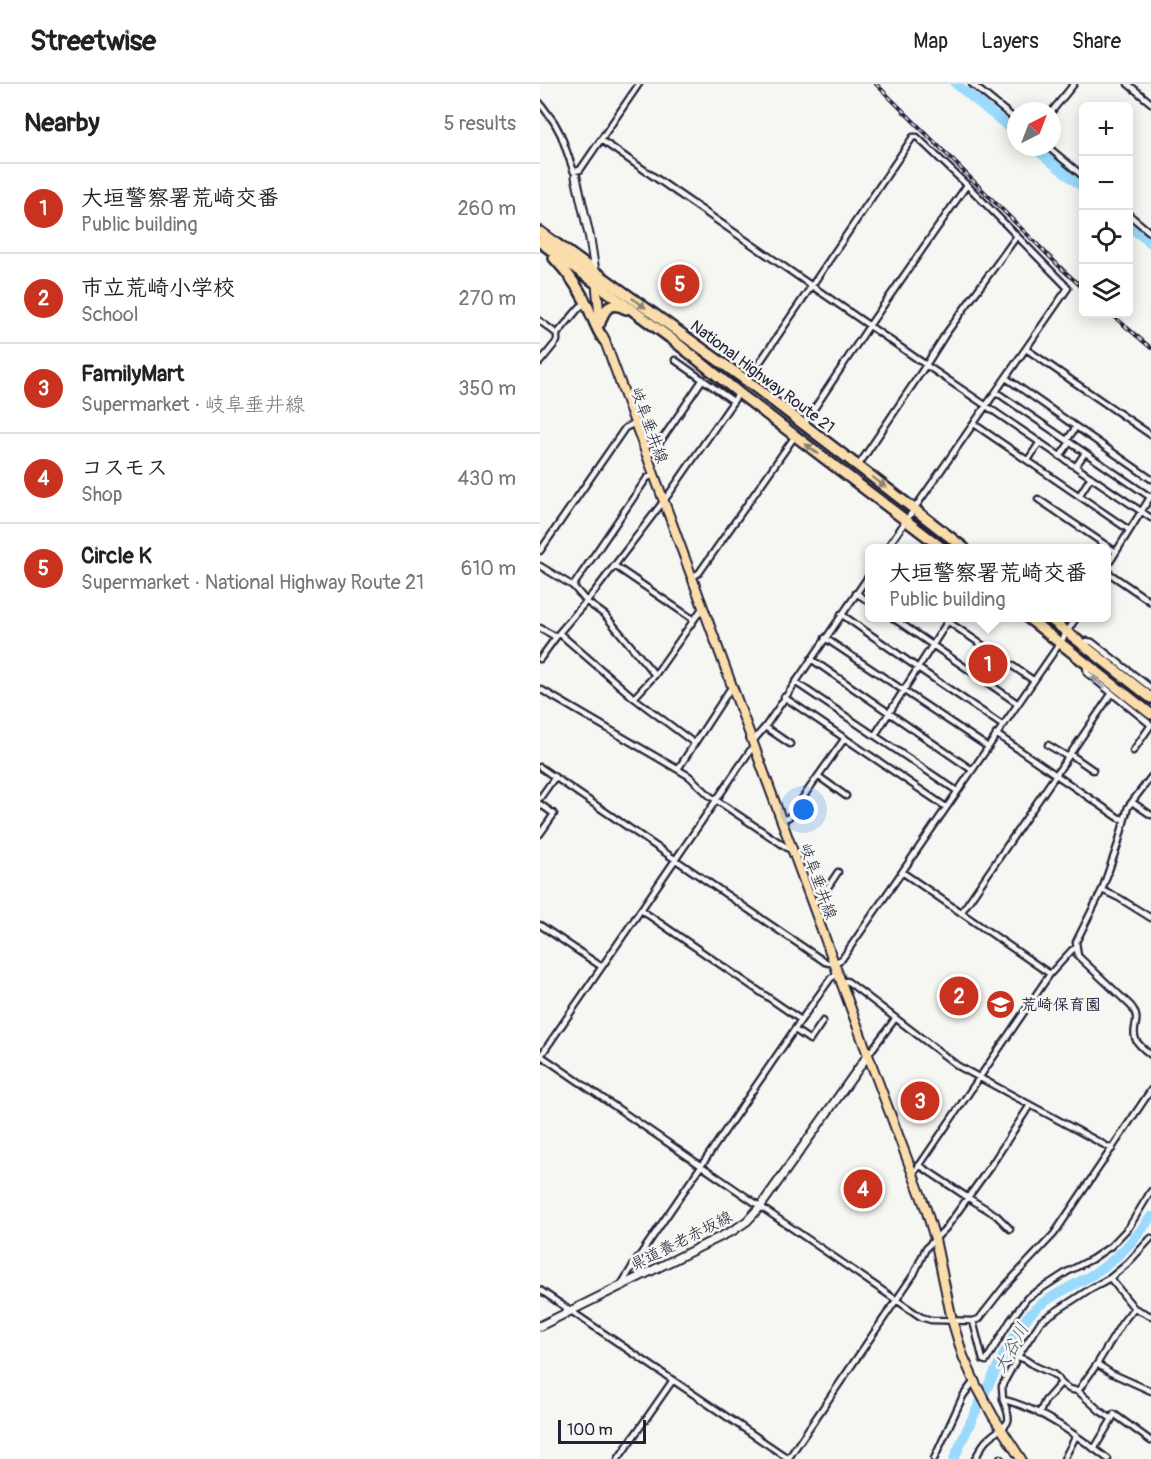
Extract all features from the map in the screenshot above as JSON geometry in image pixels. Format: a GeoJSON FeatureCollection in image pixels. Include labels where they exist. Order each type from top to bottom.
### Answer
{"type":"FeatureCollection","features":[{"type":"Feature","properties":{"kind":"highway","name":"National Highway Route 21"},"geometry":{"type":"LineString","coordinates":[[540,232],[747,381],[958,544]]}},
{"type":"Feature","properties":{"kind":"highway","name":"National Highway Route 21"},"geometry":{"type":"LineString","coordinates":[[540,243],[673,340],[736,397],[795,436],[936,544]]}},
{"type":"Feature","properties":{"kind":"highway"},"geometry":{"type":"LineString","coordinates":[[540,243],[568,273],[604,340]]}},
{"type":"Feature","properties":{"kind":"highway"},"geometry":{"type":"LineString","coordinates":[[600,323],[606,309],[615,305],[622,306],[654,330],[673,340]]}},
{"type":"Feature","properties":{"kind":"highway"},"geometry":{"type":"LineString","coordinates":[[1033,622],[1151,714]]}},
{"type":"Feature","properties":{"kind":"highway"},"geometry":{"type":"LineString","coordinates":[[1054,622],[1151,698]]}},
{"type":"Feature","properties":{"kind":"main road"},"geometry":{"type":"LineString","coordinates":[[575,174],[587,222],[595,271]]}},
{"type":"Feature","properties":{"kind":"main road","name":"岐阜垂井線"},"geometry":{"type":"LineString","coordinates":[[595,271],[604,340],[913,1171],[935,1239],[952,1320],[963,1356],[993,1416],[1021,1459]]}},
{"type":"Feature","properties":{"kind":"main road","name":"県道養老赤坂線"},"geometry":{"type":"LineString","coordinates":[[540,1326],[734,1230],[747,1221],[760,1207],[868,1055]]}},
{"type":"Feature","properties":{"kind":"street"},"geometry":{"type":"LineString","coordinates":[[540,103],[561,135],[575,174],[639,84]]}},
{"type":"Feature","properties":{"kind":"street"},"geometry":{"type":"LineString","coordinates":[[972,84],[1007,113]]}},
{"type":"Feature","properties":{"kind":"street"},"geometry":{"type":"LineString","coordinates":[[1059,102],[1074,84]]}},
{"type":"Feature","properties":{"kind":"street"},"geometry":{"type":"LineString","coordinates":[[1128,84],[1151,103]]}},
{"type":"Feature","properties":{"kind":"street"},"geometry":{"type":"LineString","coordinates":[[747,381],[913,137],[917,137],[967,185],[1068,288],[890,544]]}},
{"type":"Feature","properties":{"kind":"street"},"geometry":{"type":"LineString","coordinates":[[601,140],[1151,518]]}},
{"type":"Feature","properties":{"kind":"street"},"geometry":{"type":"LineString","coordinates":[[1058,156],[1079,174]]}},
{"type":"Feature","properties":{"kind":"street"},"geometry":{"type":"LineString","coordinates":[[804,424],[967,185]]}},
{"type":"Feature","properties":{"kind":"street"},"geometry":{"type":"LineString","coordinates":[[1133,218],[1151,233]]}},
{"type":"Feature","properties":{"kind":"street"},"geometry":{"type":"LineString","coordinates":[[858,466],[945,335],[1017,236]]}},
{"type":"Feature","properties":{"kind":"street"},"geometry":{"type":"LineString","coordinates":[[540,362],[557,341],[557,334],[586,303]]}},
{"type":"Feature","properties":{"kind":"street"},"geometry":{"type":"LineString","coordinates":[[540,321],[557,334]]}},
{"type":"Feature","properties":{"kind":"street"},"geometry":{"type":"LineString","coordinates":[[1026,349],[1151,435]]}},
{"type":"Feature","properties":{"kind":"street"},"geometry":{"type":"LineString","coordinates":[[540,659],[615,566],[736,397],[675,360]]}},
{"type":"Feature","properties":{"kind":"street"},"geometry":{"type":"LineString","coordinates":[[1006,378],[1151,479]]}},
{"type":"Feature","properties":{"kind":"street"},"geometry":{"type":"LineString","coordinates":[[647,455],[654,451],[703,379]]}},
{"type":"Feature","properties":{"kind":"street"},"geometry":{"type":"LineString","coordinates":[[996,392],[1151,496],[1111,562]]}},
{"type":"Feature","properties":{"kind":"street"},"geometry":{"type":"LineString","coordinates":[[540,551],[626,428],[634,423]]}},
{"type":"Feature","properties":{"kind":"street"},"geometry":{"type":"LineString","coordinates":[[974,424],[1130,530]]}},
{"type":"Feature","properties":{"kind":"street"},"geometry":{"type":"LineString","coordinates":[[1061,456],[1076,427]]}},
{"type":"Feature","properties":{"kind":"street"},"geometry":{"type":"LineString","coordinates":[[692,578],[699,573],[795,436]]}},
{"type":"Feature","properties":{"kind":"street"},"geometry":{"type":"LineString","coordinates":[[1028,460],[1040,441]]}},
{"type":"Feature","properties":{"kind":"street"},"geometry":{"type":"LineString","coordinates":[[1076,466],[1085,453]]}},
{"type":"Feature","properties":{"kind":"street"},"geometry":{"type":"LineString","coordinates":[[573,586],[647,478],[654,476]]}},
{"type":"Feature","properties":{"kind":"street"},"geometry":{"type":"LineString","coordinates":[[1079,496],[1091,477]]}},
{"type":"Feature","properties":{"kind":"street"},"geometry":{"type":"LineString","coordinates":[[1038,499],[1104,544]]}},
{"type":"Feature","properties":{"kind":"street"},"geometry":{"type":"LineString","coordinates":[[1111,549],[1116,552]]}},
{"type":"Feature","properties":{"kind":"street"},"geometry":{"type":"LineString","coordinates":[[540,566],[573,586],[587,602],[605,615],[655,675]]}},
{"type":"Feature","properties":{"kind":"street"},"geometry":{"type":"LineString","coordinates":[[615,566],[694,620]]}},
{"type":"Feature","properties":{"kind":"street"},"geometry":{"type":"LineString","coordinates":[[1111,573],[1151,602]]}},
{"type":"Feature","properties":{"kind":"street"},"geometry":{"type":"LineString","coordinates":[[865,580],[753,743],[717,801],[540,1056],[921,1317],[932,1320],[973,1322],[979,1319],[1004,1287],[1054,1234],[1151,1090]]}},
{"type":"Feature","properties":{"kind":"street"},"geometry":{"type":"LineString","coordinates":[[856,592],[865,598]]}},
{"type":"Feature","properties":{"kind":"street"},"geometry":{"type":"LineString","coordinates":[[634,698],[655,675],[703,608]]}},
{"type":"Feature","properties":{"kind":"street"},"geometry":{"type":"LineString","coordinates":[[841,614],[1002,725]]}},
{"type":"Feature","properties":{"kind":"street"},"geometry":{"type":"LineString","coordinates":[[899,622],[1017,703]]}},
{"type":"Feature","properties":{"kind":"street"},"geometry":{"type":"LineString","coordinates":[[874,735],[933,645],[944,622]]}},
{"type":"Feature","properties":{"kind":"street"},"geometry":{"type":"LineString","coordinates":[[950,622],[1033,680]]}},
{"type":"Feature","properties":{"kind":"street"},"geometry":{"type":"LineString","coordinates":[[540,766],[825,962],[835,962],[842,959],[1073,622]]}},
{"type":"Feature","properties":{"kind":"street"},"geometry":{"type":"LineString","coordinates":[[540,628],[558,635],[634,698],[694,743]]}},
{"type":"Feature","properties":{"kind":"street"},"geometry":{"type":"LineString","coordinates":[[825,638],[988,747]]}},
{"type":"Feature","properties":{"kind":"street"},"geometry":{"type":"LineString","coordinates":[[1083,644],[1087,641],[1092,642],[1151,688]]}},
{"type":"Feature","properties":{"kind":"street"},"geometry":{"type":"LineString","coordinates":[[540,645],[548,649]]}},
{"type":"Feature","properties":{"kind":"street"},"geometry":{"type":"LineString","coordinates":[[811,659],[972,770]]}},
{"type":"Feature","properties":{"kind":"street"},"geometry":{"type":"LineString","coordinates":[[1085,661],[1087,673],[1151,725],[1133,751]]}},
{"type":"Feature","properties":{"kind":"street"},"geometry":{"type":"LineString","coordinates":[[795,682],[957,792]]}},
{"type":"Feature","properties":{"kind":"street"},"geometry":{"type":"LineString","coordinates":[[678,769],[732,686]]}},
{"type":"Feature","properties":{"kind":"street"},"geometry":{"type":"LineString","coordinates":[[540,689],[689,776],[717,801],[795,853]]}},
{"type":"Feature","properties":{"kind":"street"},"geometry":{"type":"LineString","coordinates":[[961,913],[1112,693]]}},
{"type":"Feature","properties":{"kind":"street"},"geometry":{"type":"LineString","coordinates":[[784,697],[946,807]]}},
{"type":"Feature","properties":{"kind":"street"},"geometry":{"type":"LineString","coordinates":[[765,727],[790,744]]}},
{"type":"Feature","properties":{"kind":"street"},"geometry":{"type":"LineString","coordinates":[[996,734],[1119,818],[1124,819]]}},
{"type":"Feature","properties":{"kind":"street"},"geometry":{"type":"LineString","coordinates":[[782,820],[789,817],[845,738]]}},
{"type":"Feature","properties":{"kind":"street"},"geometry":{"type":"LineString","coordinates":[[1048,745],[1093,770]]}},
{"type":"Feature","properties":{"kind":"street"},"geometry":{"type":"LineString","coordinates":[[818,776],[846,796]]}},
{"type":"Feature","properties":{"kind":"street"},"geometry":{"type":"LineString","coordinates":[[540,798],[555,777]]}},
{"type":"Feature","properties":{"kind":"street"},"geometry":{"type":"LineString","coordinates":[[1151,777],[1128,807],[1102,890],[1076,942],[1078,956],[1136,1012],[1136,1041],[1151,1055]]}},
{"type":"Feature","properties":{"kind":"street"},"geometry":{"type":"LineString","coordinates":[[1132,802],[1151,815]]}},
{"type":"Feature","properties":{"kind":"street"},"geometry":{"type":"LineString","coordinates":[[540,804],[554,814],[540,834]]}},
{"type":"Feature","properties":{"kind":"street"},"geometry":{"type":"LineString","coordinates":[[813,903],[820,899],[838,872]]}},
{"type":"Feature","properties":{"kind":"street"},"geometry":{"type":"LineString","coordinates":[[902,872],[1050,974]]}},
{"type":"Feature","properties":{"kind":"street"},"geometry":{"type":"LineString","coordinates":[[1102,890],[1151,918]]}},
{"type":"Feature","properties":{"kind":"street"},"geometry":{"type":"LineString","coordinates":[[641,910],[801,1020]]}},
{"type":"Feature","properties":{"kind":"street"},"geometry":{"type":"LineString","coordinates":[[540,925],[602,967]]}},
{"type":"Feature","properties":{"kind":"street"},"geometry":{"type":"LineString","coordinates":[[913,1171],[1050,974],[1076,948]]}},
{"type":"Feature","properties":{"kind":"street"},"geometry":{"type":"LineString","coordinates":[[621,1286],[633,1264],[831,978],[840,977],[848,981],[949,1059],[1112,1149]]}},
{"type":"Feature","properties":{"kind":"street"},"geometry":{"type":"LineString","coordinates":[[868,1055],[895,1018]]}},
{"type":"Feature","properties":{"kind":"street"},"geometry":{"type":"LineString","coordinates":[[795,1030],[810,1040],[824,1021]]}},
{"type":"Feature","properties":{"kind":"street"},"geometry":{"type":"LineString","coordinates":[[540,1290],[788,1459],[897,1300],[917,1268],[921,1256],[946,1228],[992,1164],[1030,1105]]}},
{"type":"Feature","properties":{"kind":"street"},"geometry":{"type":"LineString","coordinates":[[919,1165],[996,1215],[1010,1230]]}},
{"type":"Feature","properties":{"kind":"street"},"geometry":{"type":"LineString","coordinates":[[973,1322],[983,1360],[986,1361],[1010,1320],[1027,1298],[1111,1246],[1130,1227],[1151,1191]]}},
{"type":"Feature","properties":{"kind":"street"},"geometry":{"type":"LineString","coordinates":[[975,1459],[983,1444],[1001,1430],[1009,1419],[1003,1400],[1002,1386],[1041,1321],[1110,1278],[1127,1264],[1151,1238]]}},
{"type":"Feature","properties":{"kind":"street"},"geometry":{"type":"LineString","coordinates":[[1110,1278],[1134,1308],[1151,1316]]}},
{"type":"Feature","properties":{"kind":"street"},"geometry":{"type":"LineString","coordinates":[[1078,1391],[1134,1308]]}},
{"type":"Feature","properties":{"kind":"street"},"geometry":{"type":"LineString","coordinates":[[1018,1357],[1053,1374],[1060,1383],[1069,1389],[1078,1391],[1112,1419]]}},
{"type":"Feature","properties":{"kind":"street"},"geometry":{"type":"LineString","coordinates":[[1097,1364],[1151,1391]]}},
{"type":"Feature","properties":{"kind":"street"},"geometry":{"type":"LineString","coordinates":[[618,1459],[673,1380]]}},
{"type":"Feature","properties":{"kind":"street"},"geometry":{"type":"LineString","coordinates":[[934,1459],[963,1396],[975,1383]]}},
{"type":"Feature","properties":{"kind":"street"},"geometry":{"type":"LineString","coordinates":[[1039,1414],[1060,1383]]}},
{"type":"Feature","properties":{"kind":"street"},"geometry":{"type":"LineString","coordinates":[[1003,1400],[1039,1414],[1108,1459]]}},
{"type":"Feature","properties":{"kind":"street"},"geometry":{"type":"LineString","coordinates":[[1094,1449],[1114,1414],[1151,1442]]}},
{"type":"Feature","properties":{"kind":"street"},"geometry":{"type":"LineString","coordinates":[[1064,1459],[1076,1437]]}},
{"type":"Feature","properties":{"kind":"waterway"},"geometry":{"type":"LineString","coordinates":[[956,84],[1007,126]]}},
{"type":"Feature","properties":{"kind":"waterway"},"geometry":{"type":"LineString","coordinates":[[1044,156],[1079,184]]}},
{"type":"Feature","properties":{"kind":"waterway"},"geometry":{"type":"LineString","coordinates":[[1133,229],[1151,243]]}},
{"type":"Feature","properties":{"kind":"waterway","name":"大谷川"},"geometry":{"type":"LineString","coordinates":[[954,1459],[1005,1352],[1028,1317],[1047,1300],[1110,1262],[1132,1241],[1151,1217]]}},
{"type":"Feature","properties":{"kind":"railway"},"geometry":{"type":"LineString","coordinates":[[876,84],[1079,284]]}},
{"type":"Feature","properties":{"kind":"railway"},"geometry":{"type":"LineString","coordinates":[[1116,318],[1151,348]]}},
{"type":"Feature","properties":{"kind":"place","name":"Circle K"},"geometry":{"type":"Point","coordinates":[680,284]}},
{"type":"Feature","properties":{"kind":"place","name":"大垣警察署荒崎交番"},"geometry":{"type":"Point","coordinates":[988,664]}},
{"type":"Feature","properties":{"kind":"place","name":"市立荒崎小学校"},"geometry":{"type":"Point","coordinates":[959,996]}},
{"type":"Feature","properties":{"kind":"place","name":"荒崎保育園"},"geometry":{"type":"Point","coordinates":[1000,1004]}},
{"type":"Feature","properties":{"kind":"place","name":"FamilyMart"},"geometry":{"type":"Point","coordinates":[920,1101]}},
{"type":"Feature","properties":{"kind":"place","name":"コスモス"},"geometry":{"type":"Point","coordinates":[863,1189]}}]}
